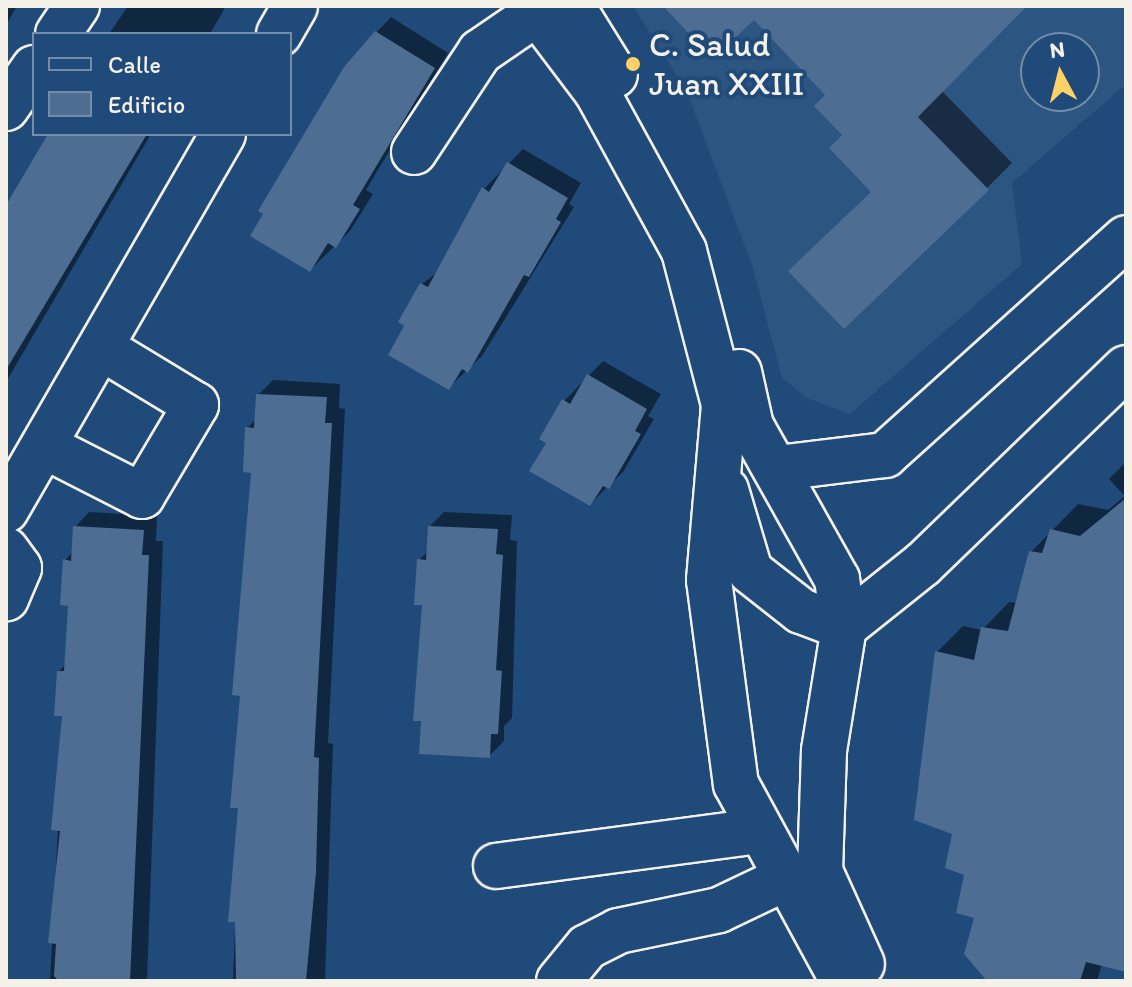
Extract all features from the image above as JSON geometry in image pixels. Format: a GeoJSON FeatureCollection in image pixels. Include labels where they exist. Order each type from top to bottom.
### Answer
{"type":"FeatureCollection","features":[{"type":"Feature","properties":{"kind":"street"},"geometry":{"type":"LineString","coordinates":[[59,32],[77,6]]}},
{"type":"Feature","properties":{"kind":"street"},"geometry":{"type":"LineString","coordinates":[[280,32],[295,6]]}},
{"type":"Feature","properties":{"kind":"street"},"geometry":{"type":"LineString","coordinates":[[414,152],[480,52],[555,10]]}},
{"type":"Feature","properties":{"kind":"street"},"geometry":{"type":"LineString","coordinates":[[555,10],[674,173],[727,306],[751,426],[779,468],[837,579],[844,627],[824,751],[820,871],[869,981]]}},
{"type":"Feature","properties":{"kind":"street"},"geometry":{"type":"LineString","coordinates":[[555,10],[684,251],[724,405],[721,473],[709,580],[718,671],[736,784],[784,879],[843,981]]}},
{"type":"Feature","properties":{"kind":"street"},"geometry":{"type":"LineString","coordinates":[[6,108],[32,71]]}},
{"type":"Feature","properties":{"kind":"street"},"geometry":{"type":"LineString","coordinates":[[6,510],[222,136]]}},
{"type":"Feature","properties":{"kind":"street"},"geometry":{"type":"LineString","coordinates":[[779,468],[885,455],[1126,238]]}},
{"type":"Feature","properties":{"kind":"street"},"geometry":{"type":"LineString","coordinates":[[44,446],[142,496],[196,405],[102,348]]}},
{"type":"Feature","properties":{"kind":"street"},"geometry":{"type":"LineString","coordinates":[[844,627],[923,564],[1126,368]]}},
{"type":"Feature","properties":{"kind":"street"},"geometry":{"type":"LineString","coordinates":[[721,473],[750,571],[801,611],[844,627]]}},
{"type":"Feature","properties":{"kind":"street"},"geometry":{"type":"LineString","coordinates":[[6,550],[19,568],[6,598]]}},
{"type":"Feature","properties":{"kind":"street"},"geometry":{"type":"LineString","coordinates":[[496,866],[760,831]]}},
{"type":"Feature","properties":{"kind":"street"},"geometry":{"type":"LineString","coordinates":[[559,981],[587,947],[618,931],[719,910],[784,879]]}},
{"type":"Feature","properties":{"kind":"shaded area"},"geometry":{"type":"Polygon","coordinates":[[[633,6],[1126,6],[1126,84],[1100,107],[1100,32],[1020,32],[1020,112],[1094,112],[1012,183],[1022,264],[850,414],[807,398],[782,378],[753,268],[687,92],[633,6]]]}},
{"type":"Feature","properties":{"kind":"building"},"geometry":{"type":"Polygon","coordinates":[[[663,6],[1027,6],[918,117],[989,190],[844,329],[788,271],[871,192],[829,148],[842,135],[814,106],[825,95],[754,20],[713,59],[663,6]]]}},
{"type":"Feature","properties":{"kind":"building"},"geometry":{"type":"Polygon","coordinates":[[[375,31],[435,68],[353,205],[360,209],[336,248],[328,243],[310,272],[250,236],[263,214],[258,211],[344,67],[375,31]]]}},
{"type":"Feature","properties":{"kind":"building"},"geometry":{"type":"Polygon","coordinates":[[[47,136],[146,136],[6,370],[6,205],[47,136]]]}},
{"type":"Feature","properties":{"kind":"building"},"geometry":{"type":"Polygon","coordinates":[[[507,162],[568,198],[556,219],[561,222],[529,277],[524,275],[468,373],[462,369],[449,390],[388,355],[404,326],[398,322],[420,283],[428,287],[482,187],[489,192],[507,162]]]}},
{"type":"Feature","properties":{"kind":"building"},"geometry":{"type":"Polygon","coordinates":[[[587,374],[647,409],[635,431],[641,434],[609,489],[603,486],[590,506],[529,471],[546,443],[539,439],[562,399],[570,404],[587,374]]]}},
{"type":"Feature","properties":{"kind":"building"},"geometry":{"type":"Polygon","coordinates":[[[256,394],[327,397],[325,423],[332,423],[314,757],[319,758],[316,872],[306,981],[236,981],[235,922],[228,922],[238,808],[230,808],[240,696],[232,695],[251,473],[243,472],[245,427],[254,428],[256,394]]]}},
{"type":"Feature","properties":{"kind":"building"},"geometry":{"type":"Polygon","coordinates":[[[1126,498],[1126,972],[1086,962],[1080,981],[987,981],[964,954],[974,918],[956,913],[964,875],[945,868],[952,834],[914,820],[935,651],[974,660],[981,627],[1008,631],[1029,551],[1042,553],[1050,529],[1080,536],[1126,498]]]}},
{"type":"Feature","properties":{"kind":"building"},"geometry":{"type":"Polygon","coordinates":[[[73,526],[144,530],[142,555],[149,555],[130,981],[59,981],[54,976],[56,944],[48,943],[60,831],[51,830],[62,716],[54,716],[57,671],[64,671],[68,606],[60,605],[63,559],[71,561],[73,526]]]}},
{"type":"Feature","properties":{"kind":"building"},"geometry":{"type":"Polygon","coordinates":[[[428,526],[498,529],[496,554],[503,555],[496,670],[502,671],[498,734],[491,734],[490,758],[419,754],[421,721],[413,721],[422,605],[414,605],[417,559],[426,560],[428,526]]]}},
{"type":"Feature","properties":{"kind":"place","name":"C. Salud Juan XXIII"},"geometry":{"type":"Point","coordinates":[633,64]}}]}
